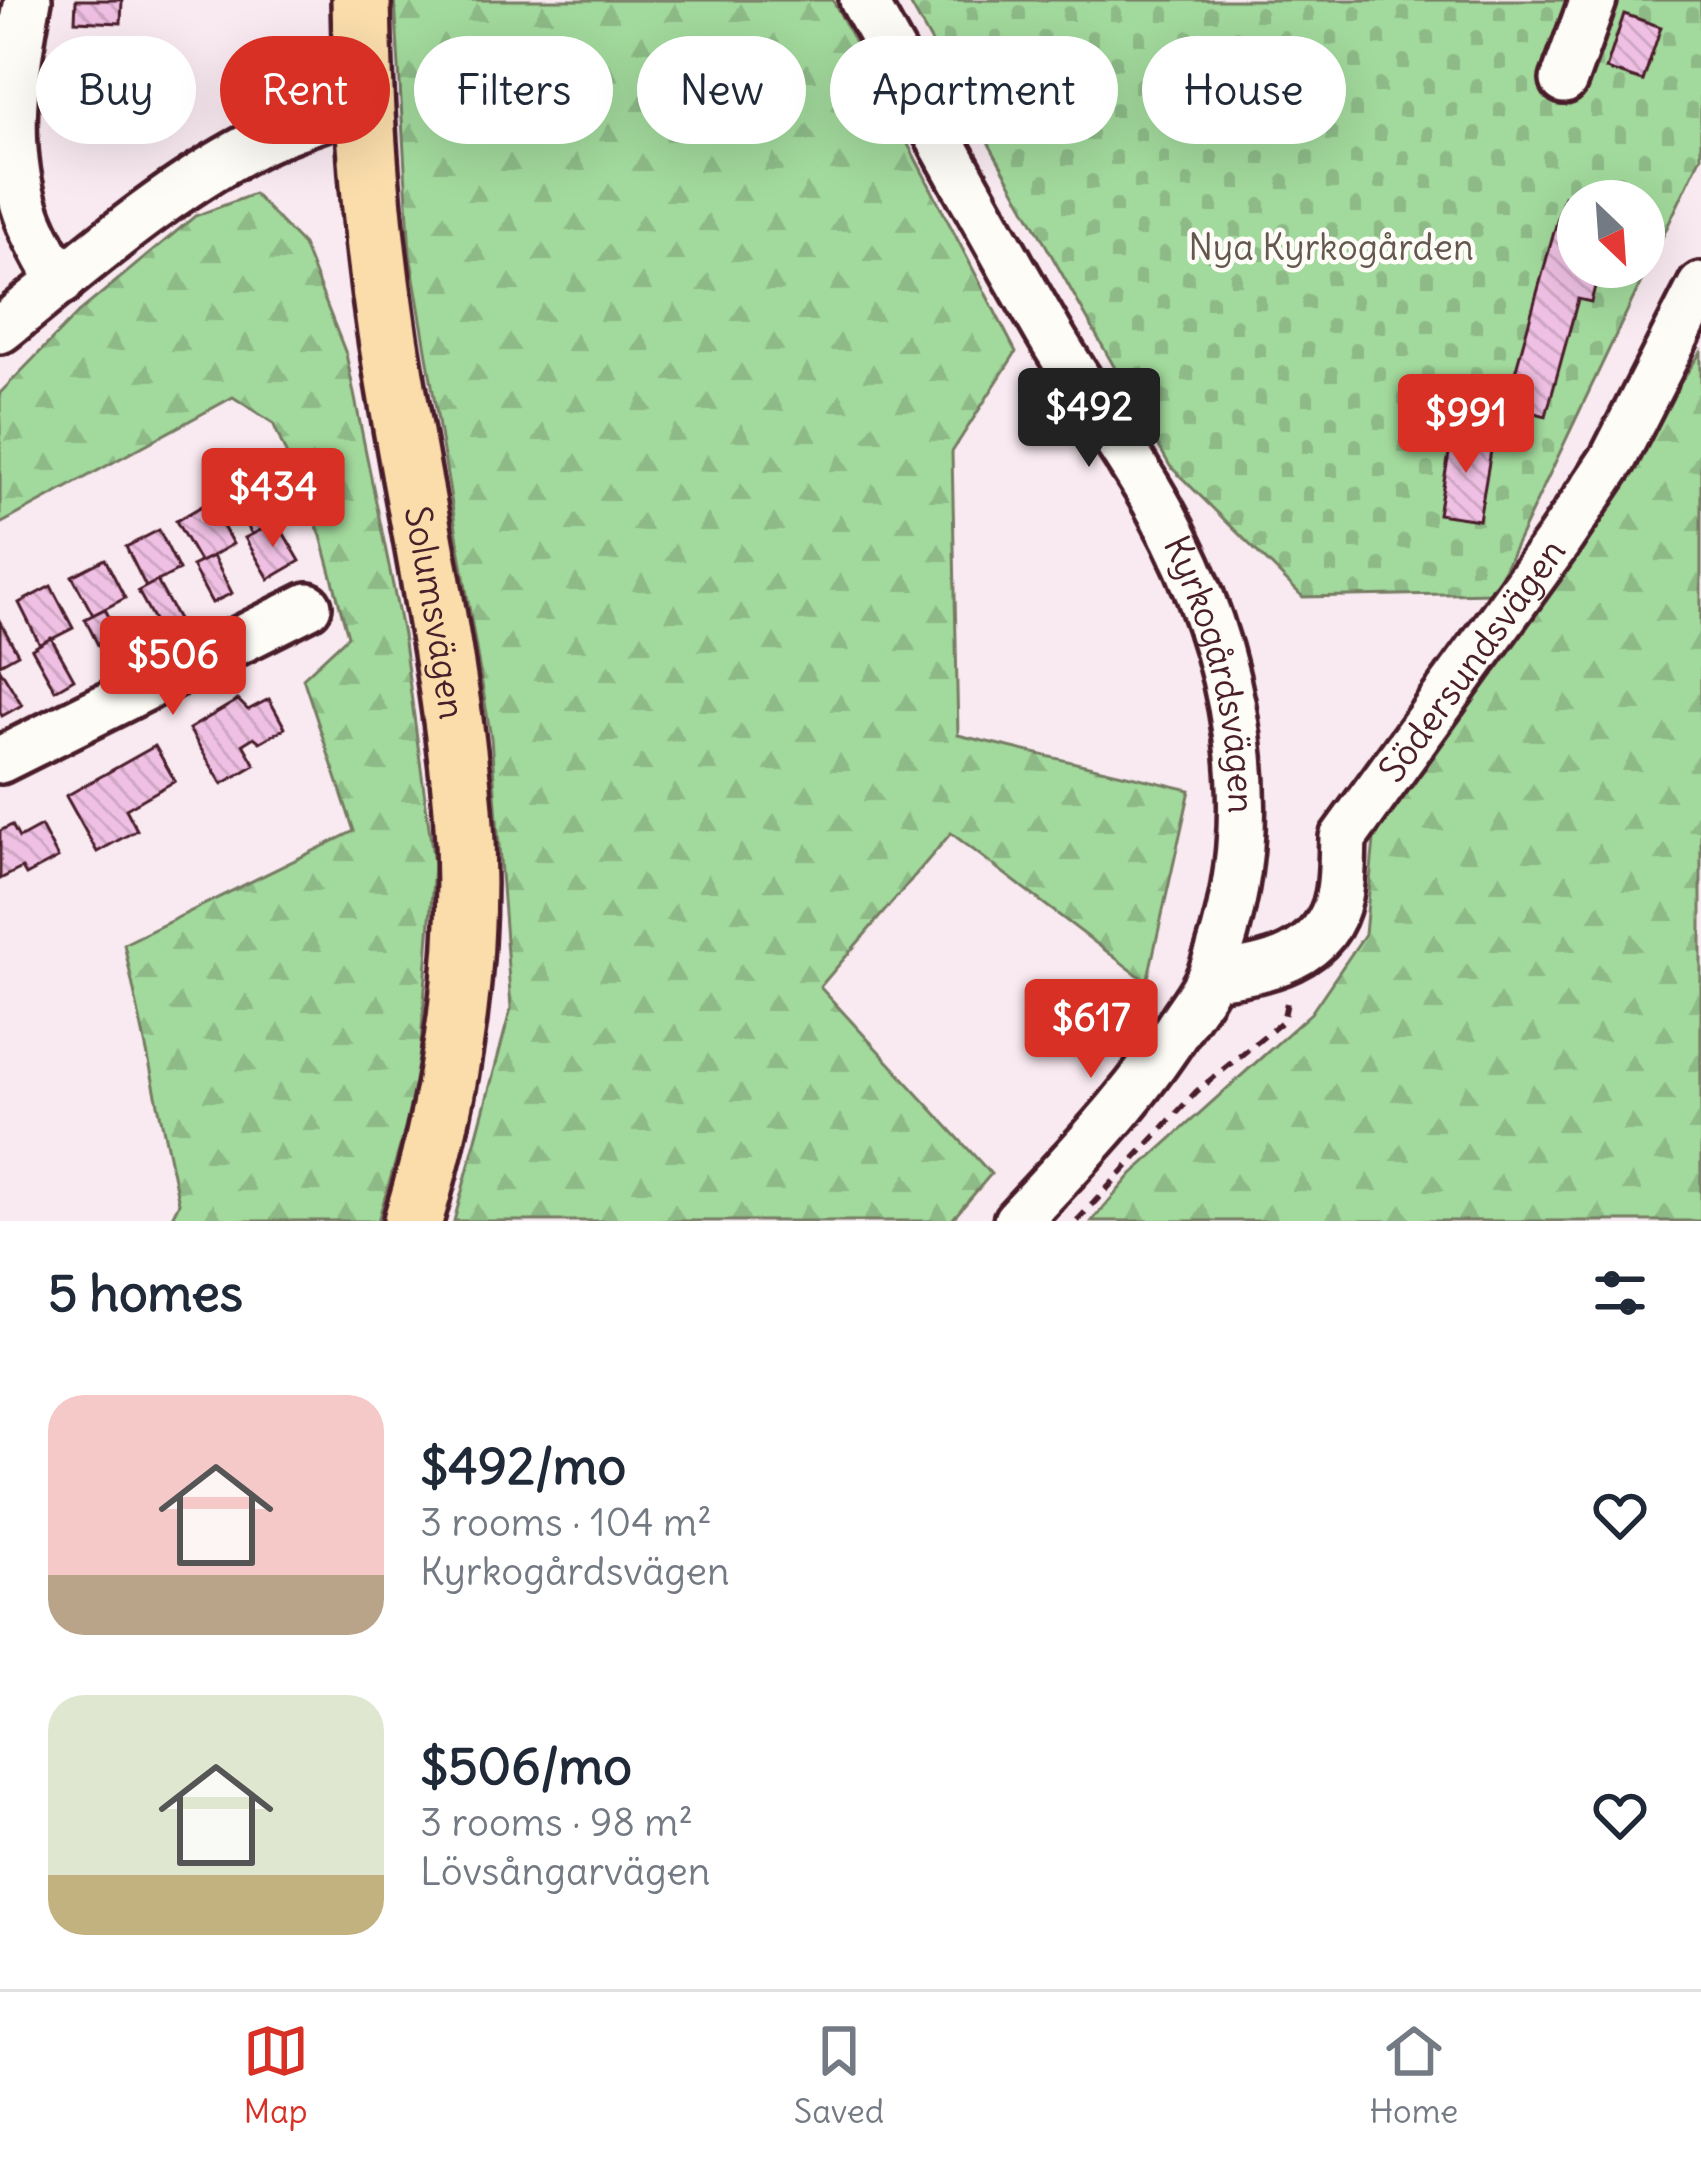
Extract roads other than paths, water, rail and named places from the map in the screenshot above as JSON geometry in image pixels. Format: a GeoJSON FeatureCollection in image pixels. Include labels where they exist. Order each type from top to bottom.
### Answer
{"type":"FeatureCollection","features":[{"type":"Feature","properties":{"kind":"main road","name":"Solumsvägen"},"geometry":{"type":"LineString","coordinates":[[361,0],[362,36]]}},
{"type":"Feature","properties":{"kind":"main road","name":"Solumsvägen"},"geometry":{"type":"LineString","coordinates":[[367,144],[385,319],[453,723],[463,813],[459,1007],[445,1098],[413,1221]]}},
{"type":"Feature","properties":{"kind":"street","name":"Kyrkogårdsvägen"},"geometry":{"type":"LineString","coordinates":[[863,0],[1050,335],[1158,506],[1204,604],[1237,723],[1243,791],[1227,920],[1211,976],[1136,1091],[1017,1221]]}},
{"type":"Feature","properties":{"kind":"street"},"geometry":{"type":"LineString","coordinates":[[1564,80],[1593,0]]}},
{"type":"Feature","properties":{"kind":"street"},"geometry":{"type":"LineString","coordinates":[[16,28],[19,188],[32,229],[61,282]]}},
{"type":"Feature","properties":{"kind":"street"},"geometry":{"type":"LineString","coordinates":[[0,330],[205,173],[256,144]]}},
{"type":"Feature","properties":{"kind":"street","name":"Södersundsvägen"},"geometry":{"type":"LineString","coordinates":[[1211,976],[1245,973],[1299,954],[1320,938],[1339,897],[1343,838],[1613,459],[1701,286]]}},
{"type":"Feature","properties":{"kind":"street"},"geometry":{"type":"LineString","coordinates":[[0,760],[308,606]]}},
{"type":"Feature","properties":{"kind":"park label","name":"Nya Kyrkogården"},"geometry":{"type":"Point","coordinates":[1331,247]}}]}
